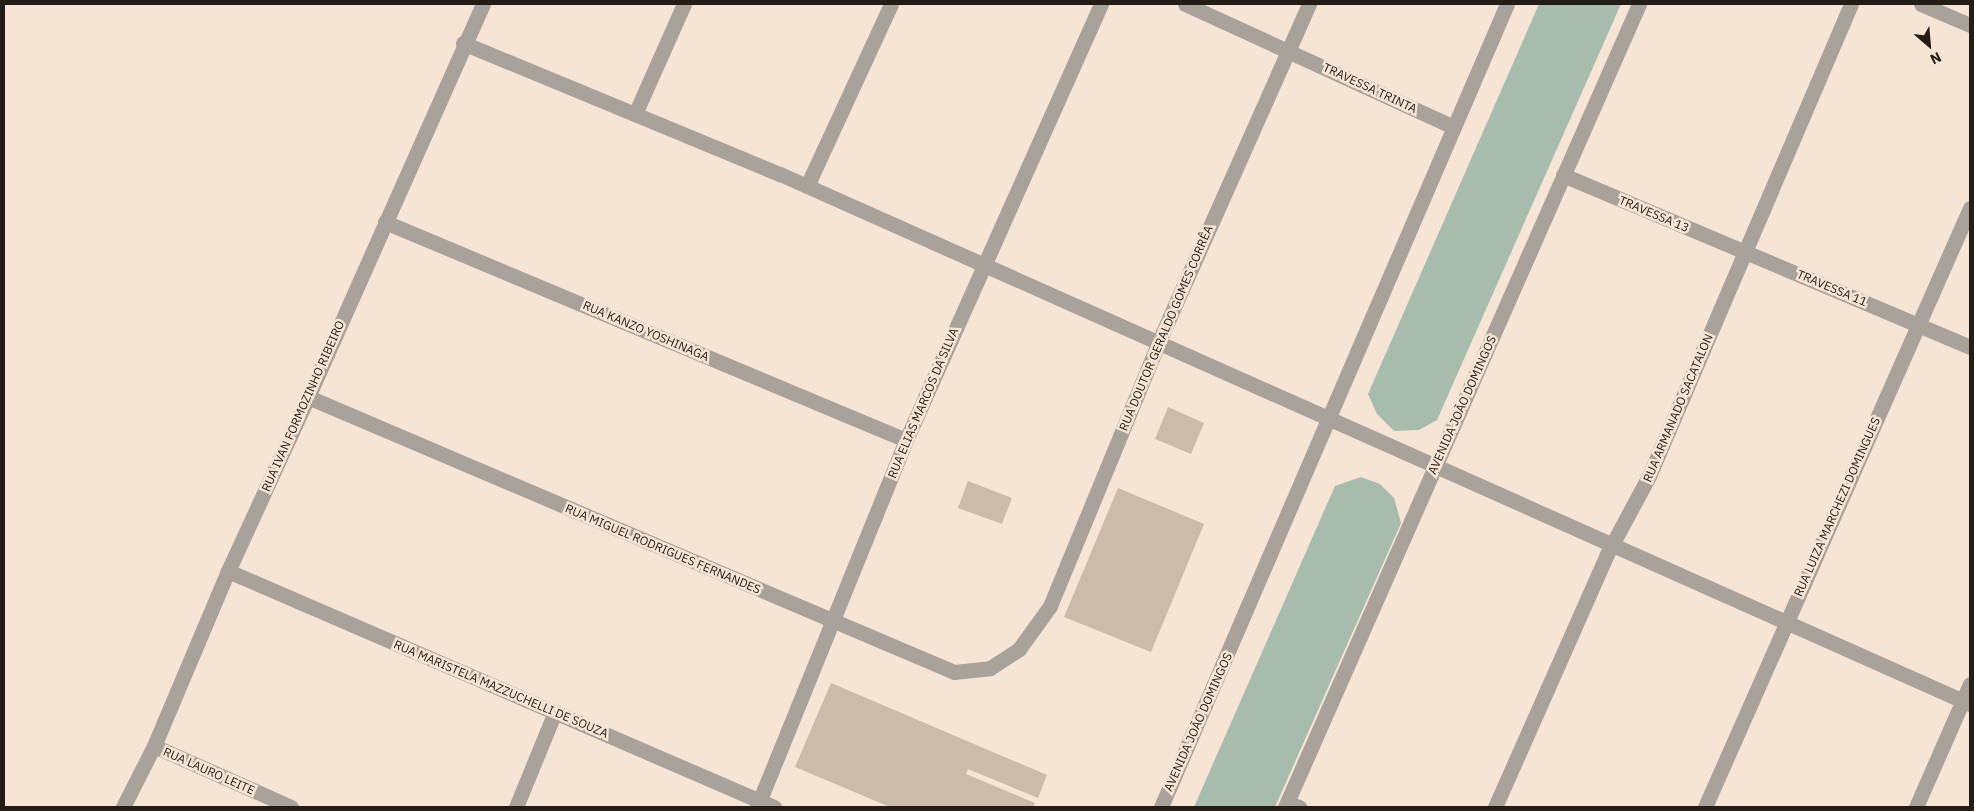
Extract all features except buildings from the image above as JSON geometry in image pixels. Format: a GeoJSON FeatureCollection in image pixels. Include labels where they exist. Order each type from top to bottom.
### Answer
{"type":"FeatureCollection","features":[{"type":"Feature","properties":{"kind":"street","name":"RUA IVAN FORMOZINHO RIBEIRO"},"geometry":{"type":"LineString","coordinates":[[123,807],[154,746],[228,570],[308,397],[483,4]]}},
{"type":"Feature","properties":{"kind":"street"},"geometry":{"type":"LineString","coordinates":[[635,114],[684,4]]}},
{"type":"Feature","properties":{"kind":"street"},"geometry":{"type":"LineString","coordinates":[[807,186],[891,4]]}},
{"type":"Feature","properties":{"kind":"street","name":"RUA ELIAS MARCOS DA SILVA"},"geometry":{"type":"LineString","coordinates":[[758,804],[834,622],[906,440],[1101,4]]}},
{"type":"Feature","properties":{"kind":"street","name":"TRAVESSA TRINTA"},"geometry":{"type":"LineString","coordinates":[[1185,4],[1452,126]]}},
{"type":"Feature","properties":{"kind":"street","name":"RUA DOUTOR GERALDO GOMES CORRÊA"},"geometry":{"type":"LineString","coordinates":[[1019,649],[1050,606],[1159,341],[1309,4]]}},
{"type":"Feature","properties":{"kind":"street","name":"AVENIDA JOÃO DOMINGOS"},"geometry":{"type":"LineString","coordinates":[[1161,807],[1330,418],[1452,126],[1507,4]]}},
{"type":"Feature","properties":{"kind":"street","name":"AVENIDA JOÃO DOMINGOS"},"geometry":{"type":"LineString","coordinates":[[1290,806],[1435,465],[1638,4]]}},
{"type":"Feature","properties":{"kind":"street","name":"RUA ARMANADO SACATALON"},"geometry":{"type":"LineString","coordinates":[[1495,807],[1607,554],[1614,545],[1649,476],[1851,4]]}},
{"type":"Feature","properties":{"kind":"street"},"geometry":{"type":"LineString","coordinates":[[1921,4],[1970,25]]}},
{"type":"Feature","properties":{"kind":"street"},"geometry":{"type":"LineString","coordinates":[[464,43],[807,186],[1159,341],[1966,702]]}},
{"type":"Feature","properties":{"kind":"street","name":"TRAVESSA 13"},"geometry":{"type":"LineString","coordinates":[[1563,175],[1745,252]]}},
{"type":"Feature","properties":{"kind":"street","name":"RUA LUIZA MARCHEZI DOMINGUES"},"geometry":{"type":"LineString","coordinates":[[1705,807],[1970,208]]}},
{"type":"Feature","properties":{"kind":"street","name":"RUA KANZO YOSHINAGA"},"geometry":{"type":"LineString","coordinates":[[385,222],[906,440]]}},
{"type":"Feature","properties":{"kind":"street","name":"TRAVESSA 11"},"geometry":{"type":"LineString","coordinates":[[1745,252],[1970,347]]}},
{"type":"Feature","properties":{"kind":"street","name":"RUA MIGUEL RODRIGUES FERNANDES"},"geometry":{"type":"LineString","coordinates":[[308,397],[954,672],[990,668],[1019,649]]}},
{"type":"Feature","properties":{"kind":"street","name":"RUA MARISTELA MAZZUCHELLI DE SOUZA"},"geometry":{"type":"LineString","coordinates":[[228,570],[555,712],[758,804],[774,807]]}},
{"type":"Feature","properties":{"kind":"street"},"geometry":{"type":"LineString","coordinates":[[1916,807],[1966,702],[1970,684]]}},
{"type":"Feature","properties":{"kind":"street"},"geometry":{"type":"LineString","coordinates":[[516,807],[555,712]]}},
{"type":"Feature","properties":{"kind":"street","name":"RUA LAURO LEITE"},"geometry":{"type":"LineString","coordinates":[[154,746],[292,807]]}},
{"type":"Feature","properties":{"kind":"green space"},"geometry":{"type":"Polygon","coordinates":[[[1539,4],[1621,4],[1437,420],[1419,430],[1394,431],[1377,414],[1368,394],[1539,4]]]}},
{"type":"Feature","properties":{"kind":"green space"},"geometry":{"type":"Polygon","coordinates":[[[1361,477],[1380,484],[1394,498],[1401,523],[1275,807],[1194,807],[1335,486],[1361,477]]]}}]}
